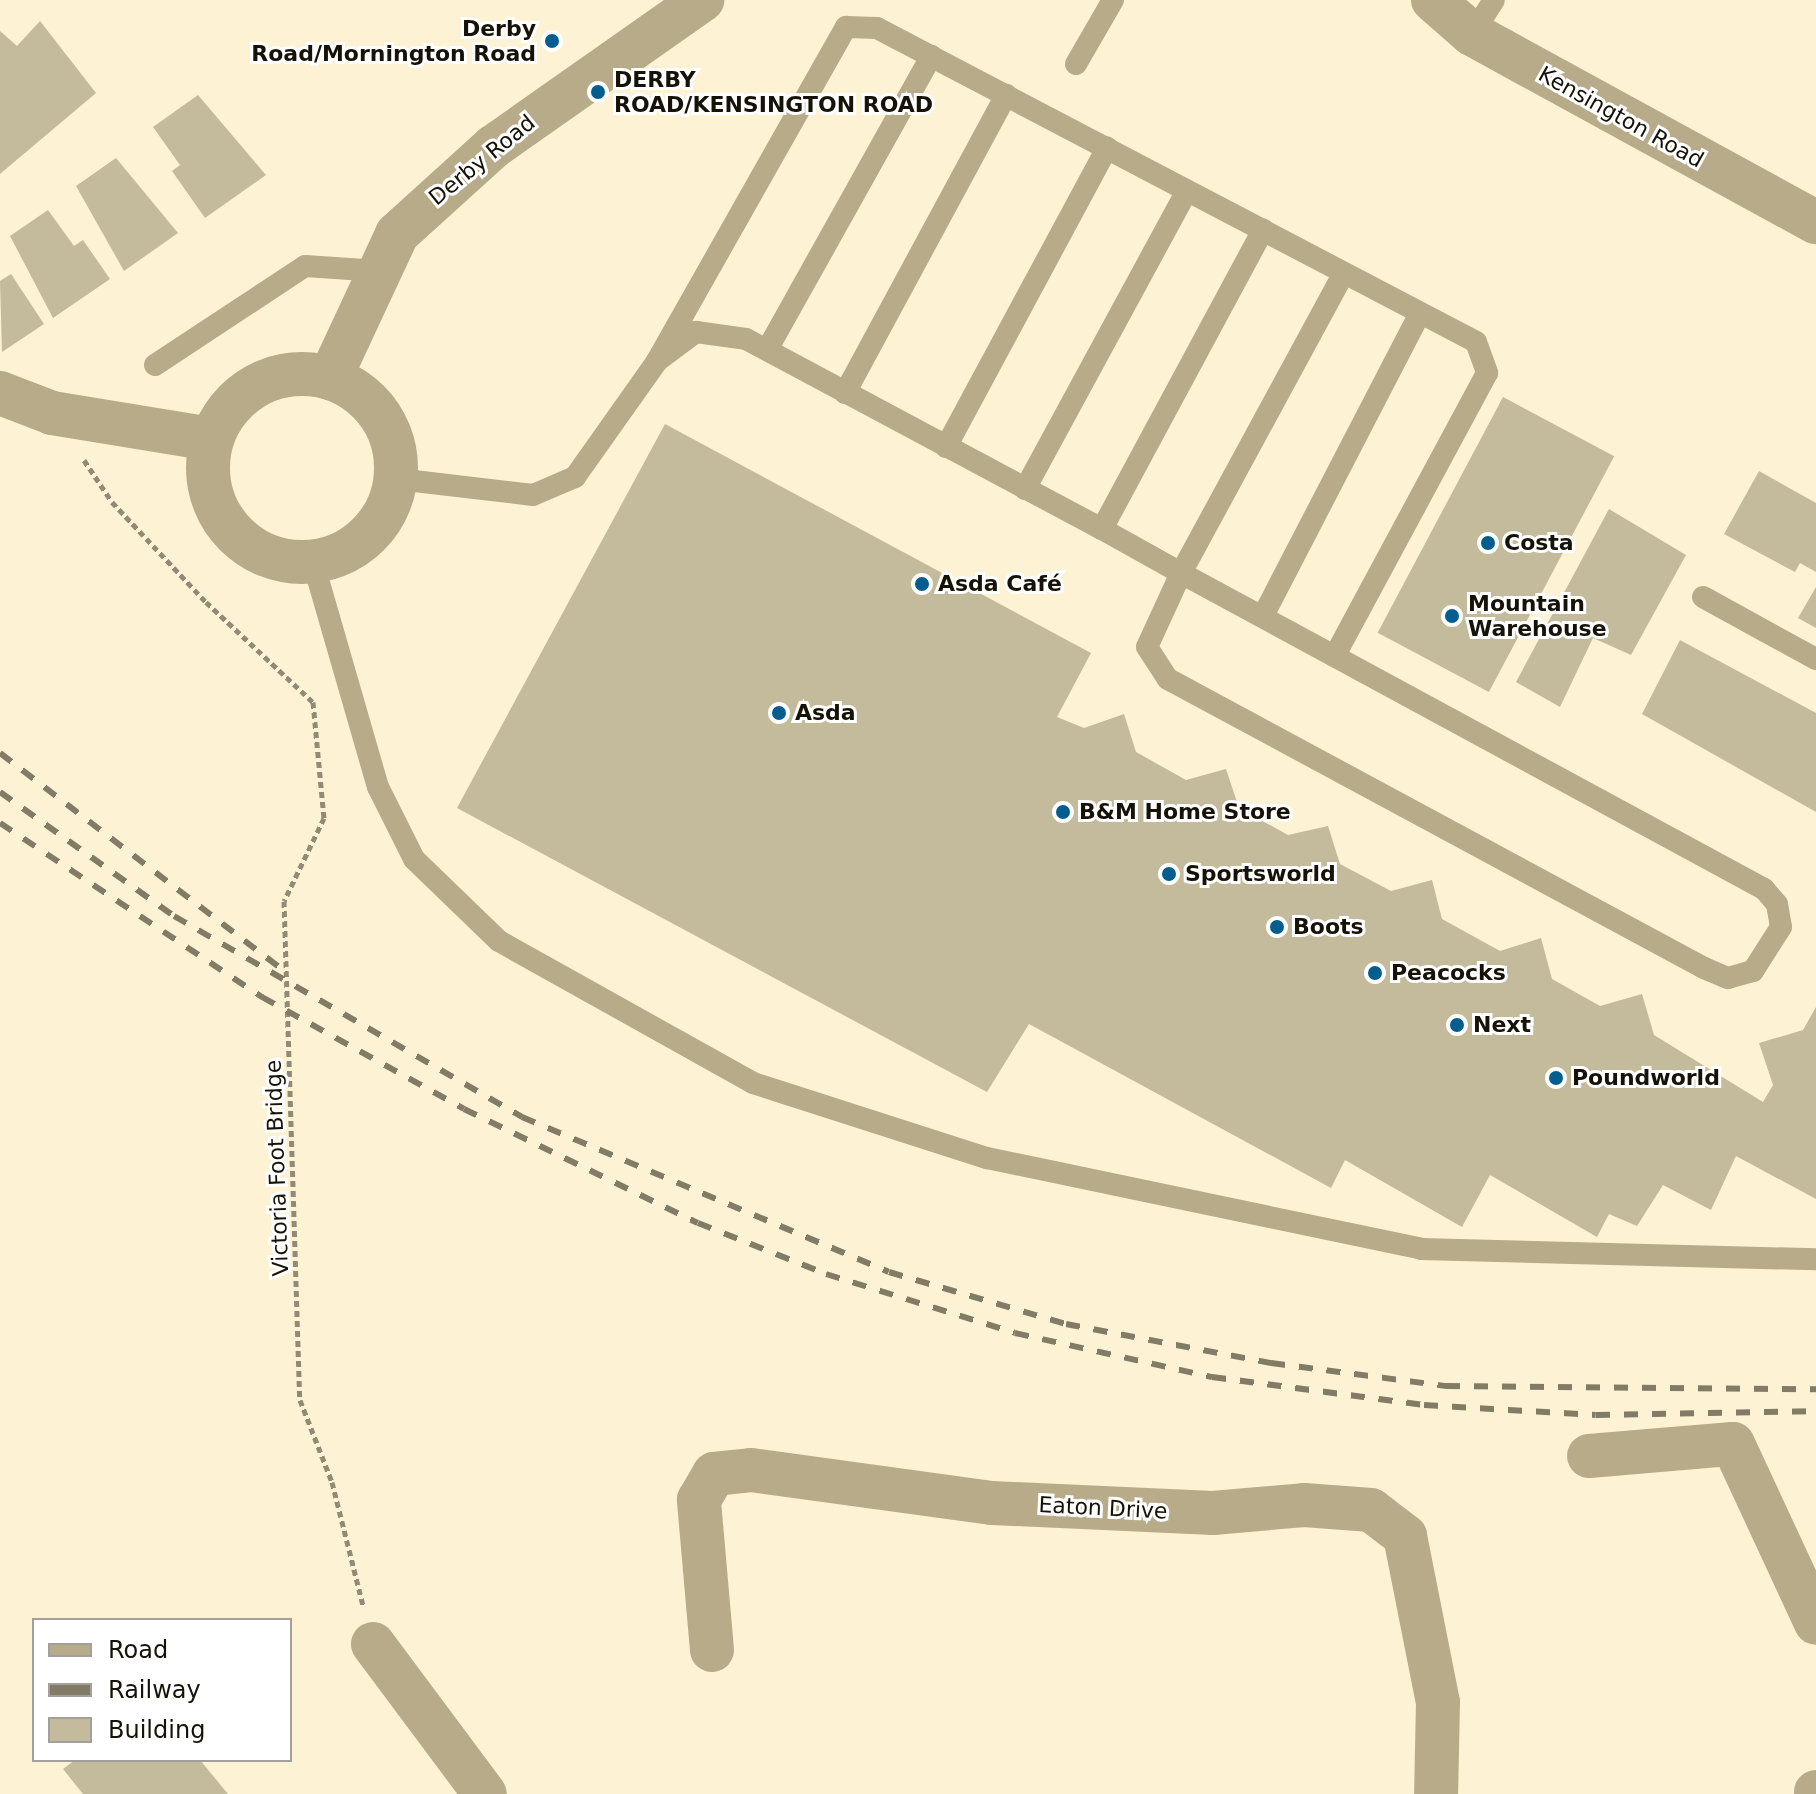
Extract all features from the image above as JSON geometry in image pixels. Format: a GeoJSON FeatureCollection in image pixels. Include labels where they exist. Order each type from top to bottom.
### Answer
{"type":"FeatureCollection","features":[{"type":"Feature","properties":{"kind":"street","name":"Derby Road"},"geometry":{"type":"LineString","coordinates":[[330,378],[397,234],[448,182],[702,0]]}},
{"type":"Feature","properties":{"kind":"street","name":"Kensington Road"},"geometry":{"type":"LineString","coordinates":[[1433,0],[1483,17],[1816,222]]}},
{"type":"Feature","properties":{"kind":"street"},"geometry":{"type":"LineString","coordinates":[[301,373],[330,378],[359,392],[382,417],[395,446],[397,479],[378,526],[338,556],[313,562],[282,561],[229,528],[213,501],[211,439],[245,392],[301,373]]}},
{"type":"Feature","properties":{"kind":"street"},"geometry":{"type":"LineString","coordinates":[[0,393],[52,413],[211,439]]}},
{"type":"Feature","properties":{"kind":"street"},"geometry":{"type":"LineString","coordinates":[[1589,1456],[1733,1444],[1816,1623]]}},
{"type":"Feature","properties":{"kind":"street","name":"Eaton Drive"},"geometry":{"type":"LineString","coordinates":[[712,1650],[699,1500],[714,1474],[751,1470],[992,1503],[1213,1513],[1304,1505],[1371,1510],[1405,1536],[1438,1702],[1436,1794]]}},
{"type":"Feature","properties":{"kind":"street"},"geometry":{"type":"LineString","coordinates":[[373,1644],[485,1794]]}},
{"type":"Feature","properties":{"kind":"lane"},"geometry":{"type":"LineString","coordinates":[[1076,64],[1113,0]]}},
{"type":"Feature","properties":{"kind":"lane"},"geometry":{"type":"LineString","coordinates":[[397,479],[533,495],[575,477],[657,361],[846,27],[877,28],[1476,342],[1487,373],[1336,654]]}},
{"type":"Feature","properties":{"kind":"lane"},"geometry":{"type":"LineString","coordinates":[[767,350],[931,56]]}},
{"type":"Feature","properties":{"kind":"lane"},"geometry":{"type":"LineString","coordinates":[[845,393],[1006,95]]}},
{"type":"Feature","properties":{"kind":"lane"},"geometry":{"type":"LineString","coordinates":[[946,447],[1107,148]]}},
{"type":"Feature","properties":{"kind":"lane"},"geometry":{"type":"LineString","coordinates":[[1025,489],[1187,191]]}},
{"type":"Feature","properties":{"kind":"lane"},"geometry":{"type":"LineString","coordinates":[[1102,529],[1263,230]]}},
{"type":"Feature","properties":{"kind":"lane"},"geometry":{"type":"LineString","coordinates":[[155,365],[305,266],[380,271]]}},
{"type":"Feature","properties":{"kind":"lane"},"geometry":{"type":"LineString","coordinates":[[657,361],[696,332],[719,330],[767,350],[1181,573],[1336,654],[1764,889],[1777,904],[1781,927],[1766,957],[1728,978],[1704,968],[1168,679],[1147,647],[1181,573],[1344,273]]}},
{"type":"Feature","properties":{"kind":"lane"},"geometry":{"type":"LineString","coordinates":[[1263,616],[1420,313]]}},
{"type":"Feature","properties":{"kind":"lane"},"geometry":{"type":"LineString","coordinates":[[313,562],[378,787],[414,859],[499,941],[753,1083],[987,1158],[1421,1249],[1816,1259]]}},
{"type":"Feature","properties":{"kind":"lane"},"geometry":{"type":"LineString","coordinates":[[1703,597],[1816,659]]}},
{"type":"Feature","properties":{"kind":"path","name":"Victoria Foot Bridge"},"geometry":{"type":"LineString","coordinates":[[52,413],[112,502],[313,702],[324,818],[284,901],[300,1400],[332,1482],[373,1644]]}},
{"type":"Feature","properties":{"kind":"building"},"geometry":{"type":"Polygon","coordinates":[[[40,21],[96,93],[0,174],[0,31],[17,46],[40,21]]]}},
{"type":"Feature","properties":{"kind":"building"},"geometry":{"type":"Polygon","coordinates":[[[198,95],[266,175],[205,218],[172,171],[180,165],[153,127],[198,95]]]}},
{"type":"Feature","properties":{"kind":"building"},"geometry":{"type":"Polygon","coordinates":[[[116,158],[178,233],[124,271],[76,186],[116,158]]]}},
{"type":"Feature","properties":{"kind":"building"},"geometry":{"type":"Polygon","coordinates":[[[48,210],[74,246],[83,240],[110,279],[53,318],[10,236],[48,210]]]}},
{"type":"Feature","properties":{"kind":"building"},"geometry":{"type":"Polygon","coordinates":[[[11,274],[44,324],[2,352],[0,281],[11,274]]]}},
{"type":"Feature","properties":{"kind":"building"},"geometry":{"type":"Polygon","coordinates":[[[1503,397],[1614,456],[1489,692],[1378,633],[1503,397]]]}},
{"type":"Feature","properties":{"kind":"building"},"geometry":{"type":"Polygon","coordinates":[[[665,424],[1091,653],[1057,717],[1084,728],[1124,714],[1136,752],[1186,780],[1226,769],[1239,808],[1288,835],[1328,826],[1340,864],[1391,891],[1432,880],[1442,919],[1500,951],[1541,938],[1552,979],[1600,1006],[1642,994],[1654,1035],[1763,1102],[1773,1085],[1759,1043],[1803,1030],[1816,1007],[1816,1199],[1736,1156],[1711,1210],[1663,1185],[1637,1226],[1609,1214],[1597,1237],[1490,1175],[1462,1227],[1345,1160],[1331,1188],[1029,1024],[987,1092],[457,808],[665,424]]]}},
{"type":"Feature","properties":{"kind":"building"},"geometry":{"type":"Polygon","coordinates":[[[1759,471],[1816,503],[1816,572],[1800,563],[1795,572],[1724,534],[1759,471]]]}},
{"type":"Feature","properties":{"kind":"building"},"geometry":{"type":"Polygon","coordinates":[[[1609,509],[1686,555],[1631,655],[1593,638],[1560,707],[1516,682],[1609,509]]]}},
{"type":"Feature","properties":{"kind":"building"},"geometry":{"type":"Polygon","coordinates":[[[1816,587],[1816,628],[1798,618],[1816,587]]]}},
{"type":"Feature","properties":{"kind":"building"},"geometry":{"type":"Polygon","coordinates":[[[1680,640],[1816,713],[1816,812],[1642,714],[1680,640]]]}},
{"type":"Feature","properties":{"kind":"building"},"geometry":{"type":"Polygon","coordinates":[[[72,1762],[202,1762],[228,1794],[83,1794],[63,1769],[72,1762]]]}},
{"type":"Feature","properties":{"kind":"railway"},"geometry":{"type":"LineString","coordinates":[[0,753],[288,974]]}},
{"type":"Feature","properties":{"kind":"railway"},"geometry":{"type":"LineString","coordinates":[[0,792],[174,916],[522,1117],[889,1272],[1066,1324],[1271,1363],[1446,1386],[1816,1389]]}},
{"type":"Feature","properties":{"kind":"railway"},"geometry":{"type":"LineString","coordinates":[[0,823],[262,997],[464,1109],[698,1223],[826,1274],[1015,1333],[1212,1377],[1424,1405],[1596,1415],[1816,1411]]}},
{"type":"Feature","properties":{"kind":"place","name":"Derby Road/Mornington Road"},"geometry":{"type":"Point","coordinates":[552,41]}},
{"type":"Feature","properties":{"kind":"place","name":"DERBY ROAD/KENSINGTON ROAD"},"geometry":{"type":"Point","coordinates":[598,92]}},
{"type":"Feature","properties":{"kind":"place","name":"Costa"},"geometry":{"type":"Point","coordinates":[1488,543]}},
{"type":"Feature","properties":{"kind":"place","name":"Asda Café"},"geometry":{"type":"Point","coordinates":[922,584]}},
{"type":"Feature","properties":{"kind":"place","name":"Mountain Warehouse"},"geometry":{"type":"Point","coordinates":[1452,616]}},
{"type":"Feature","properties":{"kind":"place","name":"Asda"},"geometry":{"type":"Point","coordinates":[779,713]}},
{"type":"Feature","properties":{"kind":"place","name":"B&M Home Store"},"geometry":{"type":"Point","coordinates":[1063,812]}},
{"type":"Feature","properties":{"kind":"place","name":"Sportsworld"},"geometry":{"type":"Point","coordinates":[1169,874]}},
{"type":"Feature","properties":{"kind":"place","name":"Boots"},"geometry":{"type":"Point","coordinates":[1277,927]}},
{"type":"Feature","properties":{"kind":"place","name":"Peacocks"},"geometry":{"type":"Point","coordinates":[1375,973]}},
{"type":"Feature","properties":{"kind":"place","name":"Next"},"geometry":{"type":"Point","coordinates":[1457,1025]}},
{"type":"Feature","properties":{"kind":"place","name":"Poundworld"},"geometry":{"type":"Point","coordinates":[1556,1078]}}]}
